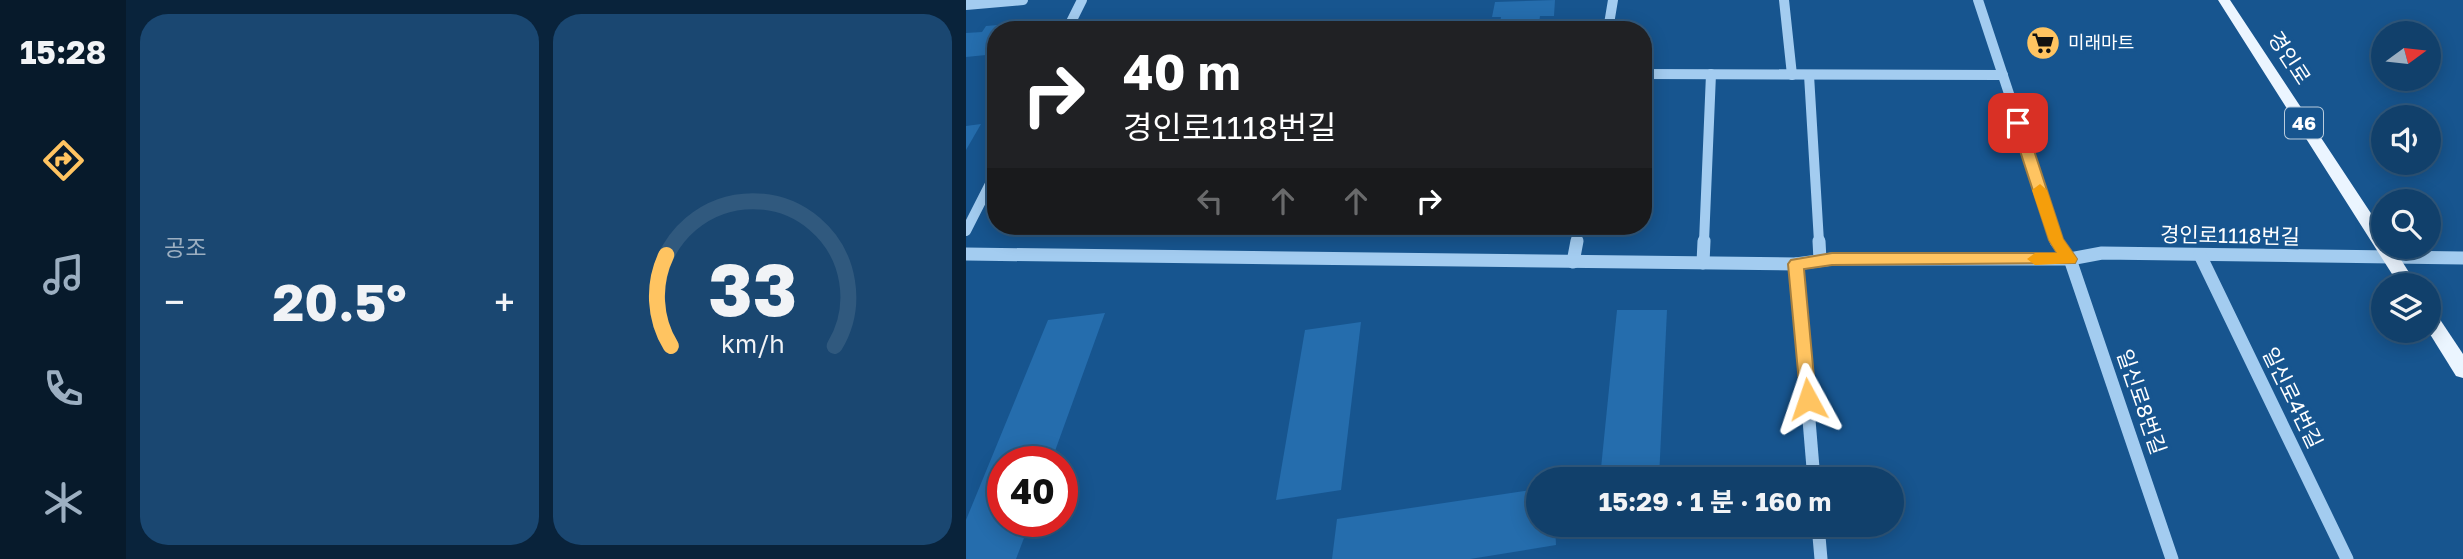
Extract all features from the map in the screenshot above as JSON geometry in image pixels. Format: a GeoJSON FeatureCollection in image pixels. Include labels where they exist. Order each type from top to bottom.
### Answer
{"type":"FeatureCollection","features":[{"type":"Feature","properties":{"kind":"main road","name":"경인로"},"geometry":{"type":"LineString","coordinates":[[2224,0],[2371,227]]}},
{"type":"Feature","properties":{"kind":"main road"},"geometry":{"type":"LineString","coordinates":[[2441,336],[2463,370]]}},
{"type":"Feature","properties":{"kind":"street"},"geometry":{"type":"LineString","coordinates":[[966,5],[1023,0]]}},
{"type":"Feature","properties":{"kind":"street"},"geometry":{"type":"LineString","coordinates":[[1072,21],[1082,0]]}},
{"type":"Feature","properties":{"kind":"street"},"geometry":{"type":"LineString","coordinates":[[1610,21],[1613,0]]}},
{"type":"Feature","properties":{"kind":"street"},"geometry":{"type":"LineString","coordinates":[[1784,0],[1793,75]]}},
{"type":"Feature","properties":{"kind":"street"},"geometry":{"type":"LineString","coordinates":[[1652,74],[2003,75],[2056,240],[2070,259]]}},
{"type":"Feature","properties":{"kind":"street"},"geometry":{"type":"LineString","coordinates":[[1703,263],[1712,75]]}},
{"type":"Feature","properties":{"kind":"street"},"geometry":{"type":"LineString","coordinates":[[1809,75],[1821,260]]}},
{"type":"Feature","properties":{"kind":"street"},"geometry":{"type":"LineString","coordinates":[[966,231],[987,190]]}},
{"type":"Feature","properties":{"kind":"street","name":"경인로1118번길"},"geometry":{"type":"LineString","coordinates":[[966,254],[1796,264],[1821,260],[2070,259],[2102,253],[2200,255],[2371,250]]}},
{"type":"Feature","properties":{"kind":"street","name":"일신로4번길"},"geometry":{"type":"LineString","coordinates":[[2200,255],[2347,559]]}},
{"type":"Feature","properties":{"kind":"street","name":"경인로1118번길"},"geometry":{"type":"LineString","coordinates":[[2441,256],[2463,258]]}},
{"type":"Feature","properties":{"kind":"street","name":"일신로8번길"},"geometry":{"type":"LineString","coordinates":[[2070,259],[2172,559]]}},
{"type":"Feature","properties":{"kind":"street"},"geometry":{"type":"LineString","coordinates":[[1796,264],[1813,467]]}},
{"type":"Feature","properties":{"kind":"street"},"geometry":{"type":"LineString","coordinates":[[1819,537],[1821,559]]}},
{"type":"Feature","properties":{"kind":"lane"},"geometry":{"type":"LineString","coordinates":[[1978,0],[2003,75]]}},
{"type":"Feature","properties":{"kind":"lane"},"geometry":{"type":"LineString","coordinates":[[1573,261],[1577,235]]}},
{"type":"Feature","properties":{"kind":"building"},"geometry":{"type":"Polygon","coordinates":[[[1555,0],[1554,16],[1540,16],[1539,21],[1500,21],[1501,17],[1492,17],[1495,2],[1555,0]]]}},
{"type":"Feature","properties":{"kind":"building"},"geometry":{"type":"Polygon","coordinates":[[[986,26],[987,55],[966,57],[966,33],[982,32],[986,26]]]}},
{"type":"Feature","properties":{"kind":"building"},"geometry":{"type":"Polygon","coordinates":[[[981,124],[966,150],[966,126],[981,124]]]}},
{"type":"Feature","properties":{"kind":"building"},"geometry":{"type":"Polygon","coordinates":[[[1617,310],[1667,310],[1660,467],[1601,467],[1617,310]]]}},
{"type":"Feature","properties":{"kind":"building"},"geometry":{"type":"Polygon","coordinates":[[[1105,313],[1057,446],[996,446],[1048,320],[1105,313]]]}},
{"type":"Feature","properties":{"kind":"building"},"geometry":{"type":"Polygon","coordinates":[[[1361,322],[1341,490],[1276,500],[1305,330],[1361,322]]]}},
{"type":"Feature","properties":{"kind":"building"},"geometry":{"type":"Polygon","coordinates":[[[987,469],[987,537],[1024,537],[1016,559],[966,559],[966,520],[987,469]]]}},
{"type":"Feature","properties":{"kind":"building"},"geometry":{"type":"Polygon","coordinates":[[[1526,491],[1526,537],[1556,537],[1556,545],[1470,559],[1332,559],[1337,519],[1526,491]]]}},
{"type":"Feature","properties":{"kind":"slow traffic"},"geometry":{"type":"LineString","coordinates":[[2035,259],[2070,259],[2056,240],[2040,190]]}},
{"type":"Feature","properties":{"kind":"place","name":"미래마트"},"geometry":{"type":"Point","coordinates":[2043,43]}},
{"type":"Feature","properties":{"kind":"route"},"geometry":{"type":"LineString","coordinates":[[1808,399],[1796,264],[1832,259],[2070,259],[2056,240],[2018,123]]}}]}
